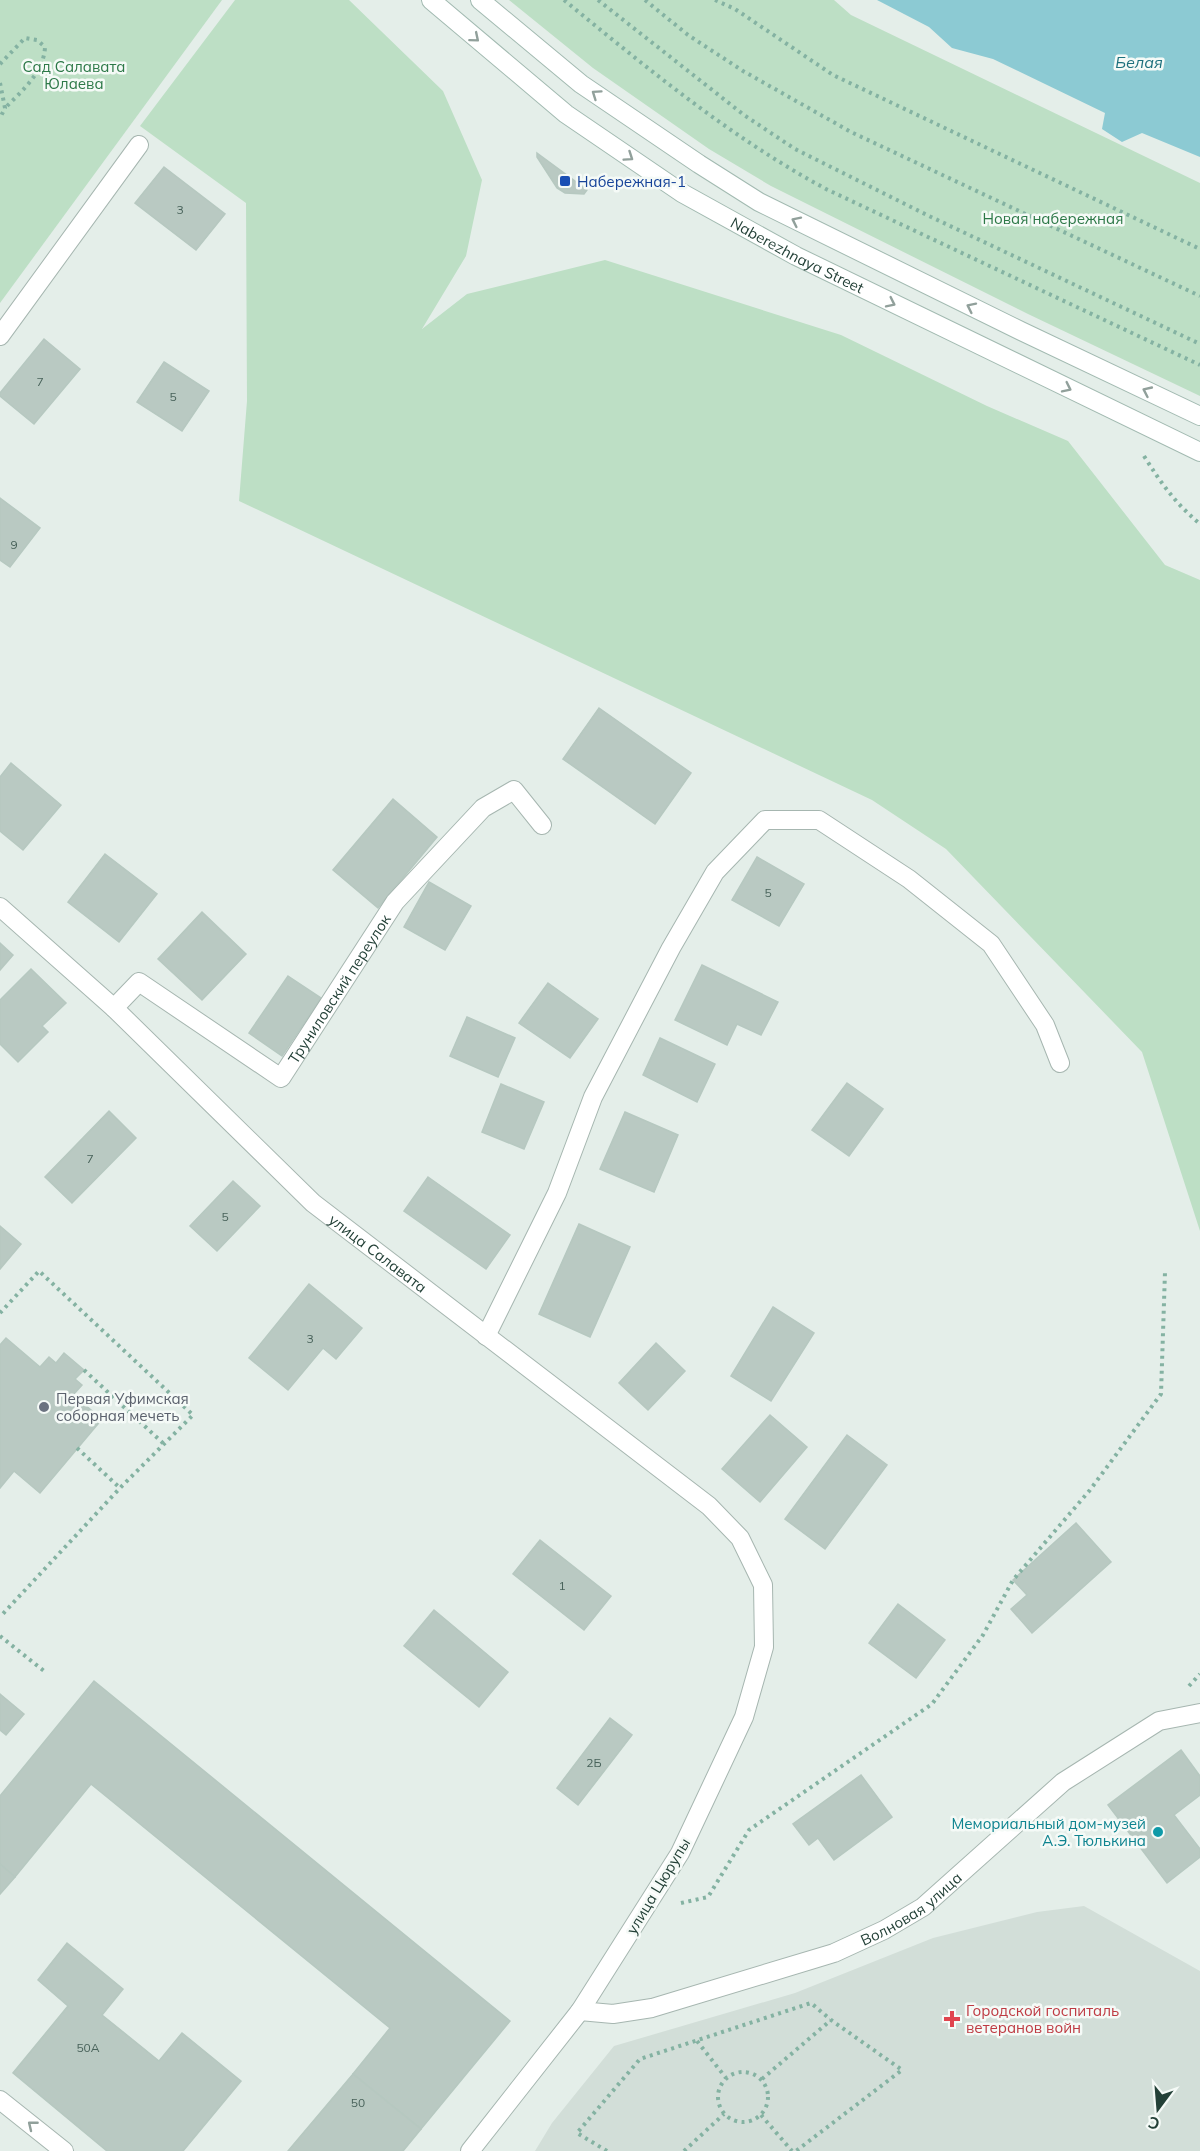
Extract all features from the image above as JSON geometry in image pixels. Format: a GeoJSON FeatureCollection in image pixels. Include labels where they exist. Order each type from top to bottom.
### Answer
{"type":"FeatureCollection","features":[{"type":"Feature","properties":{"kind":"street","name":"Naberezhnaya Street"},"geometry":{"type":"LineString","coordinates":[[431,0],[566,114],[682,193],[796,256],[1200,452]]}},
{"type":"Feature","properties":{"kind":"street","name":"Naberezhnaya Street"},"geometry":{"type":"LineString","coordinates":[[480,0],[581,84],[759,202],[1200,416]]}},
{"type":"Feature","properties":{"kind":"street"},"geometry":{"type":"LineString","coordinates":[[0,336],[139,145]]}},
{"type":"Feature","properties":{"kind":"street","name":"Труниловский переулок"},"geometry":{"type":"LineString","coordinates":[[114,1008],[139,982],[281,1078],[395,902],[483,808],[514,790],[542,825]]}},
{"type":"Feature","properties":{"kind":"street"},"geometry":{"type":"LineString","coordinates":[[486,1336],[557,1193],[592,1096],[671,948],[715,872],[765,820],[819,820],[909,879],[991,944],[1045,1025],[1059,1064]]}},
{"type":"Feature","properties":{"kind":"street","name":"улица Салавата"},"geometry":{"type":"LineString","coordinates":[[0,907],[114,1008],[313,1203],[709,1506],[740,1538],[764,1585]]}},
{"type":"Feature","properties":{"kind":"street","name":"улица Цюрупы"},"geometry":{"type":"LineString","coordinates":[[470,2151],[580,2011],[680,1853],[744,1717],[764,1647],[764,1585]]}},
{"type":"Feature","properties":{"kind":"street","name":"Волновая улица"},"geometry":{"type":"LineString","coordinates":[[580,2011],[614,2014],[652,2008],[834,1953],[884,1930],[923,1907],[1063,1782],[1159,1721],[1200,1713]]}},
{"type":"Feature","properties":{"kind":"street"},"geometry":{"type":"LineString","coordinates":[[0,2100],[64,2151]]}},
{"type":"Feature","properties":{"kind":"path"},"geometry":{"type":"LineString","coordinates":[[564,0],[726,128],[784,166],[826,189],[1200,364]]}},
{"type":"Feature","properties":{"kind":"path"},"geometry":{"type":"LineString","coordinates":[[598,0],[744,115],[795,148],[929,216],[1200,344]]}},
{"type":"Feature","properties":{"kind":"path"},"geometry":{"type":"LineString","coordinates":[[645,0],[688,35],[725,59],[851,132],[1200,296]]}},
{"type":"Feature","properties":{"kind":"path"},"geometry":{"type":"LineString","coordinates":[[715,0],[735,9],[833,75],[1200,249]]}},
{"type":"Feature","properties":{"kind":"path"},"geometry":{"type":"LineString","coordinates":[[730,0],[735,9]]}},
{"type":"Feature","properties":{"kind":"path"},"geometry":{"type":"LineString","coordinates":[[0,64],[25,39],[38,40],[45,47],[45,60],[24,89],[5,108],[0,118]]}},
{"type":"Feature","properties":{"kind":"path"},"geometry":{"type":"LineString","coordinates":[[0,83],[5,108]]}},
{"type":"Feature","properties":{"kind":"path"},"geometry":{"type":"LineString","coordinates":[[1142,453],[1164,489],[1184,511],[1200,524]]}},
{"type":"Feature","properties":{"kind":"path"},"geometry":{"type":"LineString","coordinates":[[0,1313],[39,1270],[194,1415],[120,1488],[0,1617]]}},
{"type":"Feature","properties":{"kind":"path"},"geometry":{"type":"LineString","coordinates":[[643,1912],[708,1896],[749,1830],[932,1704],[983,1635],[1013,1580],[1089,1490],[1161,1394],[1165,1272]]}},
{"type":"Feature","properties":{"kind":"path"},"geometry":{"type":"LineString","coordinates":[[84,1370],[165,1445]]}},
{"type":"Feature","properties":{"kind":"path"},"geometry":{"type":"LineString","coordinates":[[77,1448],[120,1488]]}},
{"type":"Feature","properties":{"kind":"path"},"geometry":{"type":"LineString","coordinates":[[0,1636],[44,1671]]}},
{"type":"Feature","properties":{"kind":"path"},"geometry":{"type":"LineString","coordinates":[[607,2151],[576,2133],[640,2059],[812,2003],[831,2020],[903,2070],[794,2151],[761,2115]]}},
{"type":"Feature","properties":{"kind":"path"},"geometry":{"type":"LineString","coordinates":[[762,2079],[831,2020]]}},
{"type":"Feature","properties":{"kind":"path"},"geometry":{"type":"LineString","coordinates":[[697,2042],[726,2078]]}},
{"type":"Feature","properties":{"kind":"path"},"geometry":{"type":"LineString","coordinates":[[738,2072],[751,2072],[762,2079],[768,2091],[768,2105],[761,2115],[752,2121],[742,2122],[732,2120],[724,2114],[717,2096],[726,2078],[738,2072]]}},
{"type":"Feature","properties":{"kind":"path"},"geometry":{"type":"LineString","coordinates":[[684,2151],[724,2114]]}},
{"type":"Feature","properties":{"kind":"shaded area","name":"Городской госпиталь ветеранов войн"},"geometry":{"type":"Polygon","coordinates":[[[1084,1906],[1200,1971],[1200,2151],[535,2151],[552,2123],[614,2046],[795,1993],[933,1938],[1037,1912],[1084,1906]]]}},
{"type":"Feature","properties":{"kind":"green space","name":"Сад Салавата Юлаева"},"geometry":{"type":"Polygon","coordinates":[[[0,0],[222,0],[0,303],[0,0]]]}},
{"type":"Feature","properties":{"kind":"green space"},"geometry":{"type":"Polygon","coordinates":[[[235,0],[349,0],[443,91],[482,180],[466,256],[422,329],[467,294],[605,260],[841,335],[987,406],[1068,441],[1165,565],[1200,580],[1200,1231],[1142,1052],[946,849],[872,800],[239,501],[247,401],[246,203],[140,126],[235,0]]]}},
{"type":"Feature","properties":{"kind":"green space","name":"Новая набережная"},"geometry":{"type":"Polygon","coordinates":[[[509,0],[834,0],[851,15],[1200,183],[1200,396],[1028,314],[771,186],[709,149],[593,68],[509,0]]]}},
{"type":"Feature","properties":{"kind":"water","name":"Белая"},"geometry":{"type":"Polygon","coordinates":[[[877,0],[1200,0],[1200,157],[1142,133],[1122,142],[1102,129],[1105,113],[993,59],[952,48],[929,27],[877,0]]]}},
{"type":"Feature","properties":{"kind":"building"},"geometry":{"type":"Polygon","coordinates":[[[537,153],[587,190],[584,194],[565,193],[557,188],[537,157],[537,153]]]}},
{"type":"Feature","properties":{"kind":"building"},"geometry":{"type":"Polygon","coordinates":[[[164,167],[225,214],[196,250],[135,203],[164,167]]]}},
{"type":"Feature","properties":{"kind":"building"},"geometry":{"type":"Polygon","coordinates":[[[44,339],[80,369],[34,424],[0,396],[0,393],[44,339]]]}},
{"type":"Feature","properties":{"kind":"building"},"geometry":{"type":"Polygon","coordinates":[[[164,362],[209,391],[182,431],[137,402],[164,362]]]}},
{"type":"Feature","properties":{"kind":"building"},"geometry":{"type":"Polygon","coordinates":[[[0,498],[40,528],[10,567],[0,560],[0,498]]]}},
{"type":"Feature","properties":{"kind":"building"},"geometry":{"type":"Polygon","coordinates":[[[599,708],[691,773],[655,824],[563,759],[599,708]]]}},
{"type":"Feature","properties":{"kind":"building"},"geometry":{"type":"Polygon","coordinates":[[[11,763],[61,805],[23,850],[0,831],[0,777],[11,763]]]}},
{"type":"Feature","properties":{"kind":"building"},"geometry":{"type":"Polygon","coordinates":[[[393,799],[437,837],[378,908],[333,870],[393,799]]]}},
{"type":"Feature","properties":{"kind":"building"},"geometry":{"type":"Polygon","coordinates":[[[105,854],[157,894],[119,942],[68,902],[105,854]]]}},
{"type":"Feature","properties":{"kind":"building"},"geometry":{"type":"Polygon","coordinates":[[[757,857],[804,884],[779,926],[732,900],[757,857]]]}},
{"type":"Feature","properties":{"kind":"building"},"geometry":{"type":"Polygon","coordinates":[[[429,882],[471,906],[445,950],[404,927],[429,882]]]}},
{"type":"Feature","properties":{"kind":"building"},"geometry":{"type":"Polygon","coordinates":[[[202,912],[246,954],[202,1000],[158,959],[202,912]]]}},
{"type":"Feature","properties":{"kind":"building"},"geometry":{"type":"Polygon","coordinates":[[[0,943],[13,955],[0,970],[0,943]]]}},
{"type":"Feature","properties":{"kind":"building"},"geometry":{"type":"Polygon","coordinates":[[[702,965],[778,1002],[761,1035],[737,1024],[727,1045],[675,1020],[702,965]]]}},
{"type":"Feature","properties":{"kind":"building"},"geometry":{"type":"Polygon","coordinates":[[[31,969],[66,1003],[42,1026],[48,1032],[18,1062],[0,1044],[0,1000],[31,969]]]}},
{"type":"Feature","properties":{"kind":"building"},"geometry":{"type":"Polygon","coordinates":[[[288,976],[321,998],[282,1056],[249,1033],[288,976]]]}},
{"type":"Feature","properties":{"kind":"building"},"geometry":{"type":"Polygon","coordinates":[[[548,983],[598,1019],[570,1058],[519,1023],[548,983]]]}},
{"type":"Feature","properties":{"kind":"building"},"geometry":{"type":"Polygon","coordinates":[[[467,1017],[515,1038],[498,1077],[450,1056],[467,1017]]]}},
{"type":"Feature","properties":{"kind":"building"},"geometry":{"type":"Polygon","coordinates":[[[660,1038],[715,1064],[697,1102],[643,1075],[660,1038]]]}},
{"type":"Feature","properties":{"kind":"building"},"geometry":{"type":"Polygon","coordinates":[[[847,1083],[883,1109],[849,1156],[812,1130],[847,1083]]]}},
{"type":"Feature","properties":{"kind":"building"},"geometry":{"type":"Polygon","coordinates":[[[501,1084],[544,1102],[524,1149],[482,1132],[501,1084]]]}},
{"type":"Feature","properties":{"kind":"building"},"geometry":{"type":"Polygon","coordinates":[[[109,1111],[136,1138],[72,1203],[45,1177],[109,1111]]]}},
{"type":"Feature","properties":{"kind":"building"},"geometry":{"type":"Polygon","coordinates":[[[625,1112],[678,1135],[654,1192],[600,1169],[625,1112]]]}},
{"type":"Feature","properties":{"kind":"building"},"geometry":{"type":"Polygon","coordinates":[[[428,1177],[510,1235],[486,1269],[404,1211],[428,1177]]]}},
{"type":"Feature","properties":{"kind":"building"},"geometry":{"type":"Polygon","coordinates":[[[233,1181],[260,1206],[217,1251],[190,1226],[233,1181]]]}},
{"type":"Feature","properties":{"kind":"building"},"geometry":{"type":"Polygon","coordinates":[[[579,1224],[630,1247],[590,1337],[539,1314],[579,1224]]]}},
{"type":"Feature","properties":{"kind":"building"},"geometry":{"type":"Polygon","coordinates":[[[0,1226],[21,1244],[0,1269],[0,1226]]]}},
{"type":"Feature","properties":{"kind":"building"},"geometry":{"type":"Polygon","coordinates":[[[309,1284],[362,1328],[336,1359],[323,1348],[288,1390],[249,1358],[309,1284]]]}},
{"type":"Feature","properties":{"kind":"building"},"geometry":{"type":"Polygon","coordinates":[[[773,1307],[814,1333],[771,1401],[731,1376],[773,1307]]]}},
{"type":"Feature","properties":{"kind":"building","name":"Первая Уфимская соборная мечеть"},"geometry":{"type":"Polygon","coordinates":[[[6,1338],[40,1367],[49,1357],[56,1363],[64,1353],[84,1370],[75,1379],[82,1385],[73,1395],[102,1419],[40,1493],[14,1471],[0,1488],[0,1345],[6,1338]]]}},
{"type":"Feature","properties":{"kind":"building"},"geometry":{"type":"Polygon","coordinates":[[[656,1343],[685,1371],[648,1410],[619,1383],[656,1343]]]}},
{"type":"Feature","properties":{"kind":"building"},"geometry":{"type":"Polygon","coordinates":[[[770,1415],[807,1447],[760,1502],[722,1469],[770,1415]]]}},
{"type":"Feature","properties":{"kind":"building"},"geometry":{"type":"Polygon","coordinates":[[[847,1435],[887,1465],[825,1549],[785,1519],[847,1435]]]}},
{"type":"Feature","properties":{"kind":"building"},"geometry":{"type":"Polygon","coordinates":[[[1076,1523],[1111,1562],[1032,1633],[1011,1609],[1027,1595],[1013,1580],[1076,1523]]]}},
{"type":"Feature","properties":{"kind":"building"},"geometry":{"type":"Polygon","coordinates":[[[540,1540],[611,1596],[584,1630],[513,1574],[540,1540]]]}},
{"type":"Feature","properties":{"kind":"building"},"geometry":{"type":"Polygon","coordinates":[[[898,1604],[945,1640],[916,1678],[869,1643],[898,1604]]]}},
{"type":"Feature","properties":{"kind":"building"},"geometry":{"type":"Polygon","coordinates":[[[434,1610],[508,1672],[479,1707],[404,1646],[434,1610]]]}},
{"type":"Feature","properties":{"kind":"building"},"geometry":{"type":"Polygon","coordinates":[[[94,1681],[510,2021],[421,2129],[353,2074],[390,2028],[91,1784],[15,1877],[0,1864],[0,1796],[94,1681]]]}},
{"type":"Feature","properties":{"kind":"building"},"geometry":{"type":"Polygon","coordinates":[[[0,1694],[24,1714],[6,1735],[0,1730],[0,1694]]]}},
{"type":"Feature","properties":{"kind":"building"},"geometry":{"type":"Polygon","coordinates":[[[610,1718],[632,1735],[578,1805],[557,1788],[610,1718]]]}},
{"type":"Feature","properties":{"kind":"building","name":"Мемориальный дом-музей А.Э. Тюлькина"},"geometry":{"type":"Polygon","coordinates":[[[1181,1750],[1200,1776],[1200,1795],[1174,1815],[1200,1849],[1200,1857],[1167,1883],[1108,1805],[1181,1750]]]}},
{"type":"Feature","properties":{"kind":"building"},"geometry":{"type":"Polygon","coordinates":[[[861,1775],[892,1817],[834,1860],[818,1838],[809,1845],[793,1824],[861,1775]]]}},
{"type":"Feature","properties":{"kind":"building"},"geometry":{"type":"Polygon","coordinates":[[[0,1864],[15,1877],[0,1894],[0,1864]]]}},
{"type":"Feature","properties":{"kind":"building"},"geometry":{"type":"Polygon","coordinates":[[[67,1943],[123,1989],[102,2015],[159,2061],[182,2033],[241,2081],[183,2151],[107,2151],[13,2073],[68,2006],[38,1980],[67,1943]]]}},
{"type":"Feature","properties":{"kind":"building"},"geometry":{"type":"Polygon","coordinates":[[[353,2074],[421,2129],[403,2151],[288,2151],[353,2074]]]}},
{"type":"Feature","properties":{"kind":"place","name":"Набережная-1"},"geometry":{"type":"Point","coordinates":[565,181]}},
{"type":"Feature","properties":{"kind":"place","name":"Первая Уфимская соборная мечеть"},"geometry":{"type":"Point","coordinates":[44,1407]}},
{"type":"Feature","properties":{"kind":"place","name":"Мемориальный дом-музей А.Э. Тюлькина"},"geometry":{"type":"Point","coordinates":[1158,1832]}},
{"type":"Feature","properties":{"kind":"place","name":"Городской госпиталь ветеранов войн"},"geometry":{"type":"Point","coordinates":[952,2019]}}]}
